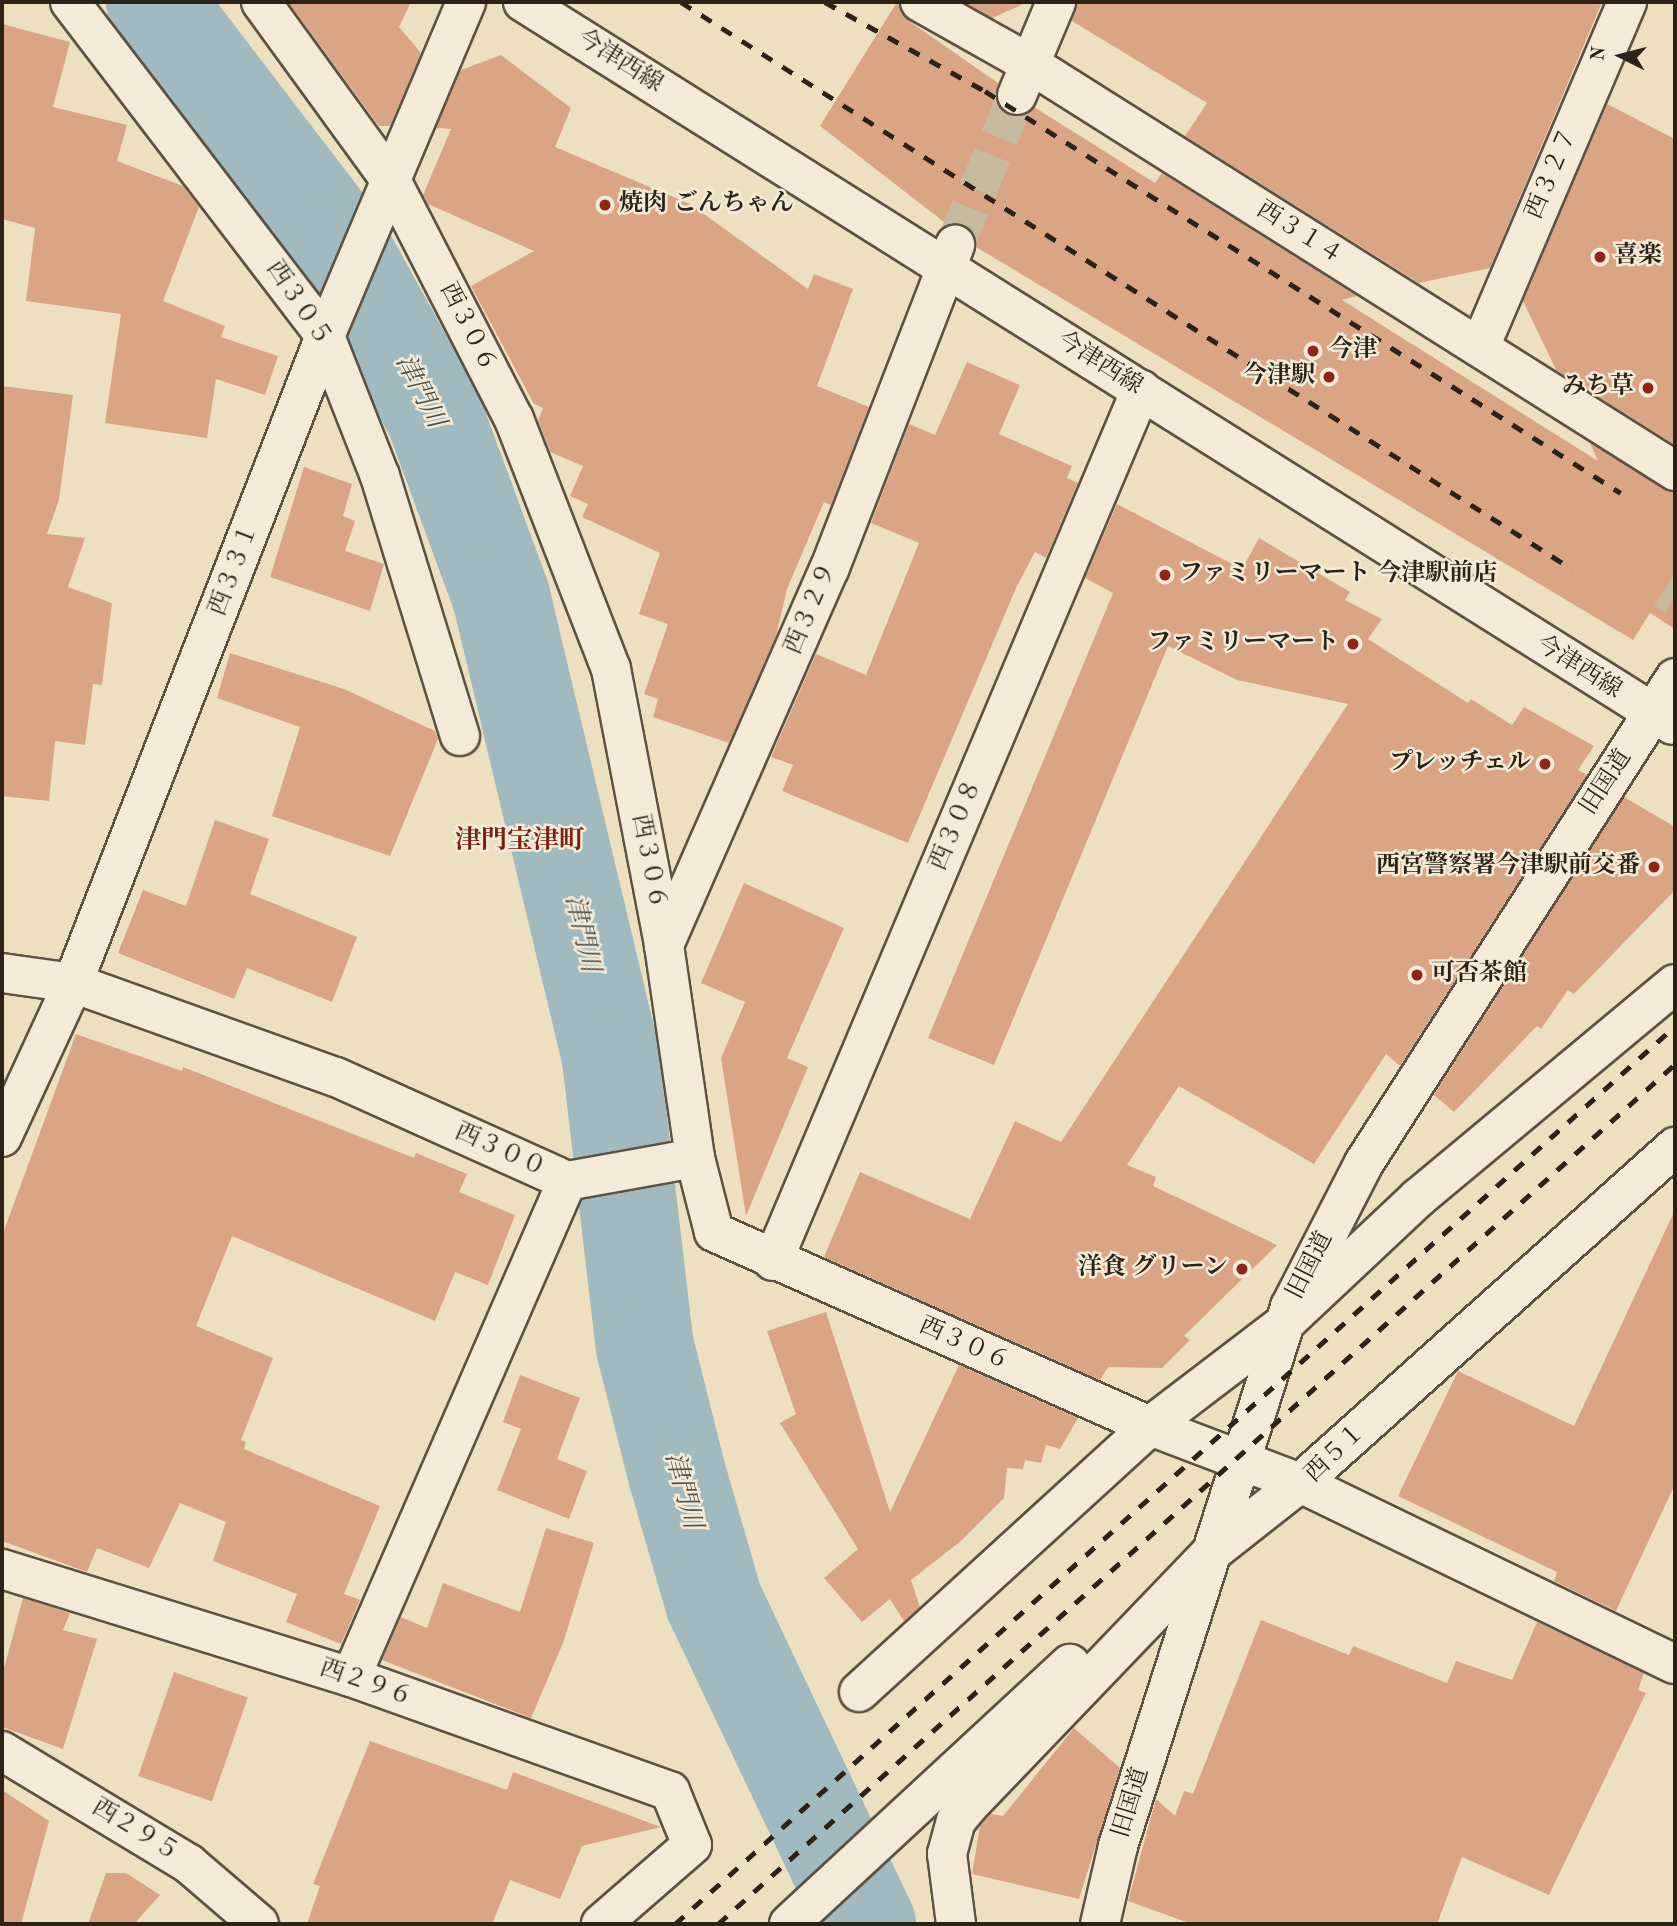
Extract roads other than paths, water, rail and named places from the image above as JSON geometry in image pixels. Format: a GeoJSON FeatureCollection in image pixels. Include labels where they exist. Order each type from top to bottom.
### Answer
{"type":"FeatureCollection","features":[{"type":"Feature","properties":{"kind":"street","name":"西３０５"},"geometry":{"type":"LineString","coordinates":[[70,2],[325,336],[380,475],[460,736]]}},
{"type":"Feature","properties":{"kind":"street","name":"西３０６"},"geometry":{"type":"LineString","coordinates":[[261,2],[386,197],[514,419],[611,669],[664,945],[695,1158],[714,1232],[773,1261],[1150,1426],[1242,1465],[1300,1483]]}},
{"type":"Feature","properties":{"kind":"street","name":"西３３１"},"geometry":{"type":"LineString","coordinates":[[2,1137],[73,983],[325,336],[386,197],[466,2]]}},
{"type":"Feature","properties":{"kind":"street","name":"今津西線"},"geometry":{"type":"LineString","coordinates":[[523,2],[951,256],[1141,390],[1663,720]]}},
{"type":"Feature","properties":{"kind":"street","name":"西３１４"},"geometry":{"type":"LineString","coordinates":[[920,2],[1024,80],[1480,347],[1675,471]]}},
{"type":"Feature","properties":{"kind":"street"},"geometry":{"type":"LineString","coordinates":[[1024,80],[1056,2]]}},
{"type":"Feature","properties":{"kind":"street","name":"西３２７"},"geometry":{"type":"LineString","coordinates":[[1480,347],[1627,2]]}},
{"type":"Feature","properties":{"kind":"street","name":"西３２９"},"geometry":{"type":"LineString","coordinates":[[664,945],[829,570],[951,256]]}},
{"type":"Feature","properties":{"kind":"street","name":"西３０８"},"geometry":{"type":"LineString","coordinates":[[773,1261],[1141,390]]}},
{"type":"Feature","properties":{"kind":"street","name":"旧国道"},"geometry":{"type":"LineString","coordinates":[[1100,1924],[1118,1846],[1211,1553],[1242,1465],[1284,1323],[1364,1163],[1663,720],[1675,678]]}},
{"type":"Feature","properties":{"kind":"street","name":"西３００"},"geometry":{"type":"LineString","coordinates":[[2,973],[73,983],[336,1077],[568,1181],[351,1678]]}},
{"type":"Feature","properties":{"kind":"street"},"geometry":{"type":"LineString","coordinates":[[859,1692],[1150,1426],[1284,1323],[1418,1198],[1675,984]]}},
{"type":"Feature","properties":{"kind":"street","name":"西５１"},"geometry":{"type":"LineString","coordinates":[[1675,1147],[1300,1483],[1675,1664]]}},
{"type":"Feature","properties":{"kind":"street"},"geometry":{"type":"LineString","coordinates":[[568,1181],[695,1158]]}},
{"type":"Feature","properties":{"kind":"street"},"geometry":{"type":"LineString","coordinates":[[956,1924],[947,1854],[956,1821],[1211,1553],[1300,1483]]}},
{"type":"Feature","properties":{"kind":"street","name":"西２９６"},"geometry":{"type":"LineString","coordinates":[[2,1569],[351,1678],[670,1791],[692,1845],[601,1924]]}},
{"type":"Feature","properties":{"kind":"street"},"geometry":{"type":"LineString","coordinates":[[789,1924],[1113,1625],[1149,1616]]}},
{"type":"Feature","properties":{"kind":"street","name":"西２９５"},"geometry":{"type":"LineString","coordinates":[[2,1751],[189,1864],[247,1920]]}},
{"type":"Feature","properties":{"kind":"waterway","name":"津門川"},"geometry":{"type":"LineString","coordinates":[[155,2],[338,241],[434,414],[501,596],[611,1059],[645,1347],[677,1474],[714,1602],[867,1924]]}},
{"type":"Feature","properties":{"kind":"tunnel"},"geometry":{"type":"LineString","coordinates":[[956,243],[1017,95]]}},
{"type":"Feature","properties":{"kind":"tunnel"},"geometry":{"type":"LineString","coordinates":[[1664,590],[1675,597]]}},
{"type":"Feature","properties":{"kind":"railway"},"geometry":{"type":"LineString","coordinates":[[681,2],[1572,569]]}},
{"type":"Feature","properties":{"kind":"railway"},"geometry":{"type":"LineString","coordinates":[[825,2],[985,91],[1621,493]]}},
{"type":"Feature","properties":{"kind":"railway"},"geometry":{"type":"LineString","coordinates":[[675,1924],[1675,1026]]}},
{"type":"Feature","properties":{"kind":"railway"},"geometry":{"type":"LineString","coordinates":[[718,1924],[1675,1064]]}},
{"type":"Feature","properties":{"kind":"place","name":"焼肉 ごんちゃん"},"geometry":{"type":"Point","coordinates":[605,205]}},
{"type":"Feature","properties":{"kind":"place","name":"喜楽"},"geometry":{"type":"Point","coordinates":[1600,257]}},
{"type":"Feature","properties":{"kind":"place","name":"今津"},"geometry":{"type":"Point","coordinates":[1313,351]}},
{"type":"Feature","properties":{"kind":"place","name":"今津駅"},"geometry":{"type":"Point","coordinates":[1329,377]}},
{"type":"Feature","properties":{"kind":"place","name":"みち草"},"geometry":{"type":"Point","coordinates":[1648,388]}},
{"type":"Feature","properties":{"kind":"place","name":"ファミリーマート 今津駅前店"},"geometry":{"type":"Point","coordinates":[1165,575]}},
{"type":"Feature","properties":{"kind":"place","name":"ファミリーマート"},"geometry":{"type":"Point","coordinates":[1353,644]}},
{"type":"Feature","properties":{"kind":"place","name":"プレッチェル"},"geometry":{"type":"Point","coordinates":[1545,764]}},
{"type":"Feature","properties":{"kind":"place","name":"西宮警察署今津駅前交番"},"geometry":{"type":"Point","coordinates":[1654,867]}},
{"type":"Feature","properties":{"kind":"place","name":"可否茶館"},"geometry":{"type":"Point","coordinates":[1417,975]}},
{"type":"Feature","properties":{"kind":"place","name":"洋食 グリーン"},"geometry":{"type":"Point","coordinates":[1242,1269]}},
{"type":"Feature","properties":{"kind":"district","name":"津門宝津町"},"geometry":{"type":"Point","coordinates":[520,842]}}]}
